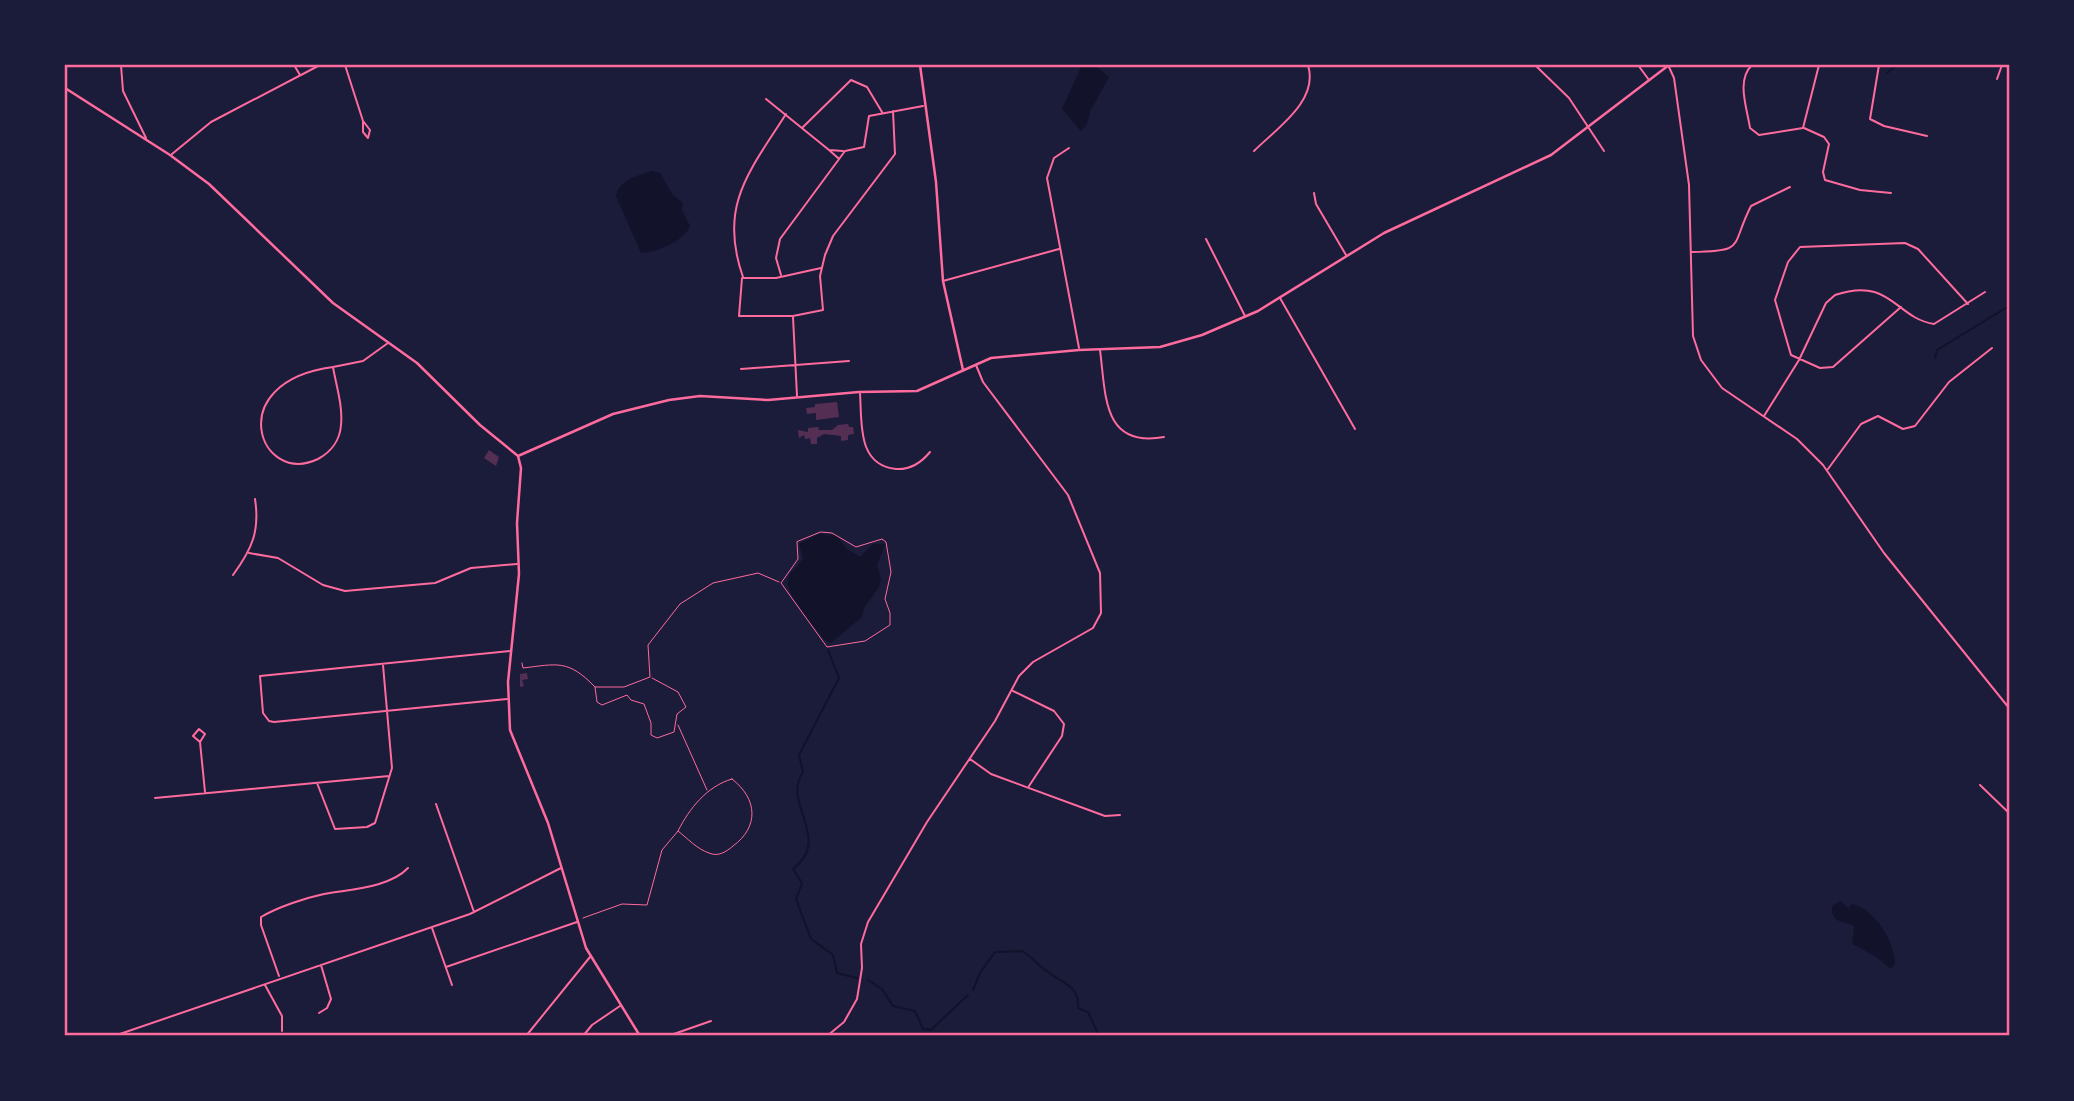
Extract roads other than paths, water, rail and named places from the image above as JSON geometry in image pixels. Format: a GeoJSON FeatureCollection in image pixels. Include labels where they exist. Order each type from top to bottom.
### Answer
{"type":"FeatureCollection","features":[{"type":"Feature","properties":{"kind":"main road"},"geometry":{"type":"LineString","coordinates":[[920,65],[936,182],[943,281],[963,370]]}},
{"type":"Feature","properties":{"kind":"main road"},"geometry":{"type":"LineString","coordinates":[[518,456],[613,414],[662,401],[700,396],[768,400],[859,392],[917,391],[942,383],[976,363],[1002,357],[1177,343],[1246,318],[1346,255],[1397,227],[1540,161],[1669,65]]}},
{"type":"Feature","properties":{"kind":"main road"},"geometry":{"type":"LineString","coordinates":[[65,88],[170,155],[240,210],[347,314],[430,374],[480,425],[518,456],[521,468],[517,523],[519,564],[508,699],[513,741],[543,808],[590,957],[640,1036]]}},
{"type":"Feature","properties":{"kind":"street"},"geometry":{"type":"LineString","coordinates":[[121,65],[122,91],[147,140]]}},
{"type":"Feature","properties":{"kind":"street"},"geometry":{"type":"LineString","coordinates":[[294,65],[300,75]]}},
{"type":"Feature","properties":{"kind":"street"},"geometry":{"type":"LineString","coordinates":[[170,155],[211,122],[320,65]]}},
{"type":"Feature","properties":{"kind":"street"},"geometry":{"type":"LineString","coordinates":[[345,65],[363,121]]}},
{"type":"Feature","properties":{"kind":"street"},"geometry":{"type":"LineString","coordinates":[[1254,151],[1306,96],[1311,81],[1308,65]]}},
{"type":"Feature","properties":{"kind":"street"},"geometry":{"type":"LineString","coordinates":[[1535,65],[1569,98],[1590,125],[1604,151]]}},
{"type":"Feature","properties":{"kind":"street"},"geometry":{"type":"LineString","coordinates":[[1638,65],[1649,80]]}},
{"type":"Feature","properties":{"kind":"street"},"geometry":{"type":"LineString","coordinates":[[1669,65],[1674,78],[1687,162],[1692,327],[1701,360],[1721,388],[1797,439],[1827,470],[1873,540],[2009,708]]}},
{"type":"Feature","properties":{"kind":"street"},"geometry":{"type":"LineString","coordinates":[[1745,65],[1748,68]]}},
{"type":"Feature","properties":{"kind":"street"},"geometry":{"type":"LineString","coordinates":[[1752,65],[1744,73],[1743,86],[1752,132],[1761,135],[1803,128],[1824,137],[1829,144],[1823,172],[1825,180],[1860,190],[1891,193]]}},
{"type":"Feature","properties":{"kind":"street"},"geometry":{"type":"LineString","coordinates":[[1803,128],[1819,65]]}},
{"type":"Feature","properties":{"kind":"street"},"geometry":{"type":"LineString","coordinates":[[1880,65],[1870,119],[1884,126],[1927,136]]}},
{"type":"Feature","properties":{"kind":"street"},"geometry":{"type":"LineString","coordinates":[[1997,79],[2002,65]]}},
{"type":"Feature","properties":{"kind":"street"},"geometry":{"type":"LineString","coordinates":[[802,128],[851,80],[867,87],[883,113]]}},
{"type":"Feature","properties":{"kind":"street"},"geometry":{"type":"LineString","coordinates":[[766,99],[839,159]]}},
{"type":"Feature","properties":{"kind":"street"},"geometry":{"type":"LineString","coordinates":[[829,150],[845,151],[864,146],[869,116],[925,106]]}},
{"type":"Feature","properties":{"kind":"street"},"geometry":{"type":"LineString","coordinates":[[786,114],[754,163],[742,188],[733,229],[734,250],[744,277],[740,316],[793,316],[823,310],[821,268],[834,236],[895,155],[893,111]]}},
{"type":"Feature","properties":{"kind":"street"},"geometry":{"type":"LineString","coordinates":[[1069,148],[1054,159],[1047,178],[1079,350]]}},
{"type":"Feature","properties":{"kind":"street"},"geometry":{"type":"LineString","coordinates":[[782,277],[776,258],[780,239],[845,151]]}},
{"type":"Feature","properties":{"kind":"street"},"geometry":{"type":"LineString","coordinates":[[1691,252],[1721,251],[1733,247],[1739,240],[1751,206],[1790,187]]}},
{"type":"Feature","properties":{"kind":"street"},"geometry":{"type":"LineString","coordinates":[[1314,193],[1316,204],[1346,255]]}},
{"type":"Feature","properties":{"kind":"street"},"geometry":{"type":"LineString","coordinates":[[1206,239],[1246,318]]}},
{"type":"Feature","properties":{"kind":"street"},"geometry":{"type":"LineString","coordinates":[[1901,307],[1835,366],[1822,368],[1799,360],[1789,351],[1774,300],[1788,262],[1800,247],[1910,244],[1956,288],[1968,304]]}},
{"type":"Feature","properties":{"kind":"street"},"geometry":{"type":"LineString","coordinates":[[943,281],[1060,249]]}},
{"type":"Feature","properties":{"kind":"street"},"geometry":{"type":"LineString","coordinates":[[744,277],[782,277],[821,268]]}},
{"type":"Feature","properties":{"kind":"street"},"geometry":{"type":"LineString","coordinates":[[1764,416],[1799,360],[1825,306],[1835,295],[1880,293],[1934,324],[1985,292]]}},
{"type":"Feature","properties":{"kind":"street"},"geometry":{"type":"LineString","coordinates":[[1279,298],[1355,429]]}},
{"type":"Feature","properties":{"kind":"street"},"geometry":{"type":"LineString","coordinates":[[793,316],[797,398]]}},
{"type":"Feature","properties":{"kind":"street"},"geometry":{"type":"LineString","coordinates":[[333,367],[342,425],[334,447],[311,462],[298,463],[277,456],[260,430],[261,411],[265,401],[294,376],[333,367],[363,361],[389,343]]}},
{"type":"Feature","properties":{"kind":"street"},"geometry":{"type":"LineString","coordinates":[[1827,470],[1865,420],[1878,416],[1903,429],[1915,426],[1949,382],[1992,348]]}},
{"type":"Feature","properties":{"kind":"street"},"geometry":{"type":"LineString","coordinates":[[1100,349],[1114,423],[1130,437],[1164,437]]}},
{"type":"Feature","properties":{"kind":"street"},"geometry":{"type":"LineString","coordinates":[[741,369],[849,361]]}},
{"type":"Feature","properties":{"kind":"street"},"geometry":{"type":"LineString","coordinates":[[827,1036],[844,1022],[857,999],[862,968],[860,944],[868,922],[1024,669],[1093,628],[1101,613],[1102,585],[1091,548],[1063,486],[983,382],[976,363]]}},
{"type":"Feature","properties":{"kind":"street"},"geometry":{"type":"LineString","coordinates":[[859,392],[863,440],[871,458],[888,467],[904,469],[923,461],[930,452]]}},
{"type":"Feature","properties":{"kind":"street"},"geometry":{"type":"LineString","coordinates":[[233,575],[249,553],[258,526],[256,499]]}},
{"type":"Feature","properties":{"kind":"street"},"geometry":{"type":"LineString","coordinates":[[249,553],[278,558],[323,585],[345,592],[435,583],[478,566],[519,564]]}},
{"type":"Feature","properties":{"kind":"street"},"geometry":{"type":"LineString","coordinates":[[508,699],[269,721],[263,713],[260,676],[512,652]]}},
{"type":"Feature","properties":{"kind":"street"},"geometry":{"type":"LineString","coordinates":[[317,782],[331,824],[341,830],[367,827],[374,823],[390,776],[392,754],[383,664]]}},
{"type":"Feature","properties":{"kind":"street"},"geometry":{"type":"LineString","coordinates":[[1012,690],[1054,711],[1064,724],[1062,736],[1028,788]]}},
{"type":"Feature","properties":{"kind":"street"},"geometry":{"type":"LineString","coordinates":[[200,742],[205,793]]}},
{"type":"Feature","properties":{"kind":"street"},"geometry":{"type":"LineString","coordinates":[[970,760],[991,774],[1028,788],[1105,816],[1120,815]]}},
{"type":"Feature","properties":{"kind":"street"},"geometry":{"type":"LineString","coordinates":[[155,798],[390,776]]}},
{"type":"Feature","properties":{"kind":"street"},"geometry":{"type":"LineString","coordinates":[[1980,785],[2009,813]]}},
{"type":"Feature","properties":{"kind":"street"},"geometry":{"type":"LineString","coordinates":[[436,804],[474,912]]}},
{"type":"Feature","properties":{"kind":"street"},"geometry":{"type":"LineString","coordinates":[[114,1036],[124,1035],[474,912],[562,867]]}},
{"type":"Feature","properties":{"kind":"street"},"geometry":{"type":"LineString","coordinates":[[280,978],[261,925],[261,917],[318,895],[353,890],[393,878],[408,868]]}},
{"type":"Feature","properties":{"kind":"street"},"geometry":{"type":"LineString","coordinates":[[446,968],[578,921]]}},
{"type":"Feature","properties":{"kind":"street"},"geometry":{"type":"LineString","coordinates":[[432,927],[452,985]]}},
{"type":"Feature","properties":{"kind":"street"},"geometry":{"type":"LineString","coordinates":[[526,1036],[590,957]]}},
{"type":"Feature","properties":{"kind":"street"},"geometry":{"type":"LineString","coordinates":[[319,1013],[327,1008],[331,999],[321,964]]}},
{"type":"Feature","properties":{"kind":"street"},"geometry":{"type":"LineString","coordinates":[[264,984],[282,1016],[282,1031]]}},
{"type":"Feature","properties":{"kind":"street"},"geometry":{"type":"LineString","coordinates":[[583,1036],[592,1026],[621,1006]]}},
{"type":"Feature","properties":{"kind":"street"},"geometry":{"type":"LineString","coordinates":[[668,1036],[712,1021]]}},
{"type":"Feature","properties":{"kind":"waterway"},"geometry":{"type":"LineString","coordinates":[[1887,73],[1897,65]]}},
{"type":"Feature","properties":{"kind":"waterway"},"geometry":{"type":"LineString","coordinates":[[1935,358],[1937,350],[2009,306]]}},
{"type":"Feature","properties":{"kind":"waterway"},"geometry":{"type":"LineString","coordinates":[[828,650],[839,678],[799,755],[803,772],[798,784],[798,796],[808,833],[808,845],[804,857],[793,869],[802,883],[796,899],[811,939],[833,955],[837,973],[857,978]]}},
{"type":"Feature","properties":{"kind":"waterway"},"geometry":{"type":"LineString","coordinates":[[973,990],[980,973],[995,952],[1022,951],[1073,990],[1078,1008],[1088,1012],[1099,1036]]}},
{"type":"Feature","properties":{"kind":"waterway"},"geometry":{"type":"LineString","coordinates":[[868,980],[882,989],[893,1006],[915,1011],[923,1029],[931,1030],[968,995]]}}]}
